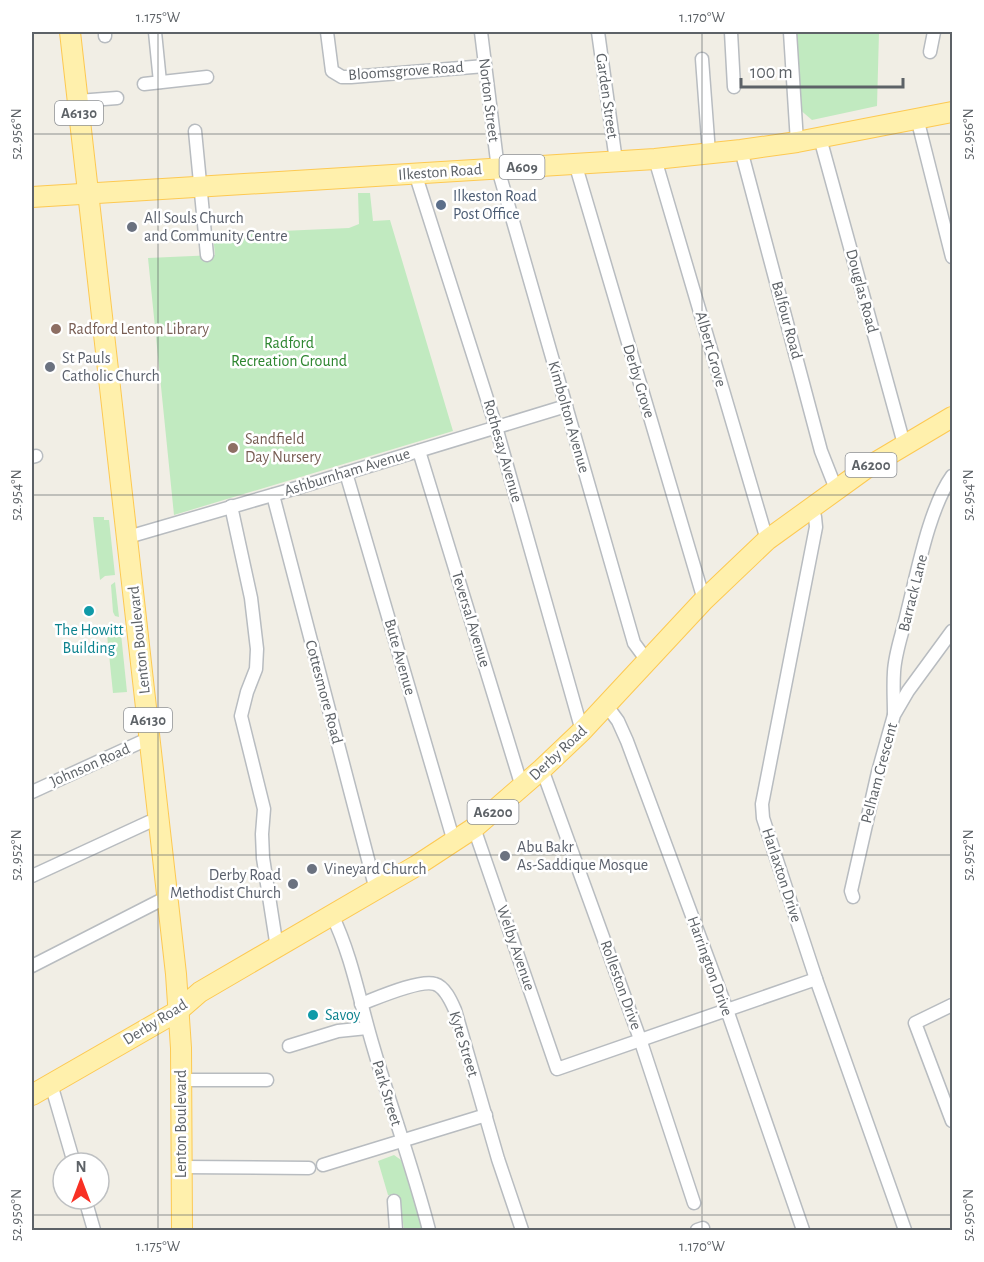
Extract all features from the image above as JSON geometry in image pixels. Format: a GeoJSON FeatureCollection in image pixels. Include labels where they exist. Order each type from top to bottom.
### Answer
{"type":"FeatureCollection","features":[{"type":"Feature","properties":{"kind":"main road","name":"A6130"},"geometry":{"type":"LineString","coordinates":[[70,32],[88,194]]}},
{"type":"Feature","properties":{"kind":"main road","name":"Ilkeston Road"},"geometry":{"type":"LineString","coordinates":[[32,197],[655,159],[797,142],[952,112]]}},
{"type":"Feature","properties":{"kind":"main road","name":"Lenton Boulevard"},"geometry":{"type":"LineString","coordinates":[[88,194],[175,963],[180,1080],[182,1230]]}},
{"type":"Feature","properties":{"kind":"main road","name":"Derby Road"},"geometry":{"type":"LineString","coordinates":[[32,1095],[178,1011],[200,992],[376,890],[451,833],[474,828],[543,769],[607,706],[765,532],[810,508],[904,444],[952,417]]}},
{"type":"Feature","properties":{"kind":"street"},"geometry":{"type":"LineString","coordinates":[[155,32],[160,82]]}},
{"type":"Feature","properties":{"kind":"street","name":"Bloomsgrove Road"},"geometry":{"type":"LineString","coordinates":[[327,32],[332,71],[342,76],[485,66]]}},
{"type":"Feature","properties":{"kind":"street","name":"Norton Street"},"geometry":{"type":"LineString","coordinates":[[480,32],[498,169]]}},
{"type":"Feature","properties":{"kind":"street","name":"Garden Street"},"geometry":{"type":"LineString","coordinates":[[598,32],[616,161]]}},
{"type":"Feature","properties":{"kind":"street"},"geometry":{"type":"LineString","coordinates":[[731,32],[734,87]]}},
{"type":"Feature","properties":{"kind":"street"},"geometry":{"type":"LineString","coordinates":[[790,32],[797,142]]}},
{"type":"Feature","properties":{"kind":"street"},"geometry":{"type":"LineString","coordinates":[[930,51],[934,32]]}},
{"type":"Feature","properties":{"kind":"street"},"geometry":{"type":"LineString","coordinates":[[702,59],[709,153]]}},
{"type":"Feature","properties":{"kind":"street"},"geometry":{"type":"LineString","coordinates":[[144,84],[207,77]]}},
{"type":"Feature","properties":{"kind":"street"},"geometry":{"type":"LineString","coordinates":[[78,101],[117,98]]}},
{"type":"Feature","properties":{"kind":"street"},"geometry":{"type":"LineString","coordinates":[[917,118],[952,257]]}},
{"type":"Feature","properties":{"kind":"street"},"geometry":{"type":"LineString","coordinates":[[195,131],[207,255]]}},
{"type":"Feature","properties":{"kind":"street","name":"Douglas Road"},"geometry":{"type":"LineString","coordinates":[[820,138],[904,444]]}},
{"type":"Feature","properties":{"kind":"street","name":"Balfour Road"},"geometry":{"type":"LineString","coordinates":[[741,150],[821,451],[836,489]]}},
{"type":"Feature","properties":{"kind":"street","name":"Albert Grove"},"geometry":{"type":"LineString","coordinates":[[655,159],[765,532]]}},
{"type":"Feature","properties":{"kind":"street","name":"Derby Grove"},"geometry":{"type":"LineString","coordinates":[[575,163],[704,600]]}},
{"type":"Feature","properties":{"kind":"street","name":"Kimbolton Avenue"},"geometry":{"type":"LineString","coordinates":[[498,169],[634,643],[648,662]]}},
{"type":"Feature","properties":{"kind":"street","name":"Rothesay Avenue"},"geometry":{"type":"LineString","coordinates":[[415,173],[496,427],[582,731]]}},
{"type":"Feature","properties":{"kind":"street","name":"Ashburnham Avenue"},"geometry":{"type":"LineString","coordinates":[[128,537],[566,406]]}},
{"type":"Feature","properties":{"kind":"street","name":"Teversal Avenue"},"geometry":{"type":"LineString","coordinates":[[419,451],[522,787]]}},
{"type":"Feature","properties":{"kind":"street","name":"Bute Avenue"},"geometry":{"type":"LineString","coordinates":[[346,473],[451,833]]}},
{"type":"Feature","properties":{"kind":"street","name":"Barrack Lane"},"geometry":{"type":"LineString","coordinates":[[894,715],[894,670],[904,626],[935,512],[952,476]]}},
{"type":"Feature","properties":{"kind":"street","name":"Cottesmore Road"},"geometry":{"type":"LineString","coordinates":[[273,495],[376,890]]}},
{"type":"Feature","properties":{"kind":"street"},"geometry":{"type":"LineString","coordinates":[[231,506],[251,598],[257,649],[256,669],[241,716],[264,809],[263,858],[277,948]]}},
{"type":"Feature","properties":{"kind":"street","name":"Harlaxton Drive"},"geometry":{"type":"LineString","coordinates":[[810,508],[815,517],[816,527],[762,809],[816,979],[905,1230]]}},
{"type":"Feature","properties":{"kind":"street","name":"Pelham Crescent"},"geometry":{"type":"LineString","coordinates":[[853,897],[851,891],[857,859],[894,715],[908,691],[952,631]]}},
{"type":"Feature","properties":{"kind":"street","name":"Harrington Drive"},"geometry":{"type":"LineString","coordinates":[[607,706],[618,721],[627,741],[727,1010],[803,1230]]}},
{"type":"Feature","properties":{"kind":"street","name":"Johnson Road"},"geometry":{"type":"LineString","coordinates":[[32,792],[141,742],[150,741]]}},
{"type":"Feature","properties":{"kind":"street","name":"Rolleston Drive"},"geometry":{"type":"LineString","coordinates":[[543,769],[640,1039],[694,1203]]}},
{"type":"Feature","properties":{"kind":"street"},"geometry":{"type":"LineString","coordinates":[[32,876],[149,822],[159,821]]}},
{"type":"Feature","properties":{"kind":"street","name":"Welby Avenue"},"geometry":{"type":"LineString","coordinates":[[474,828],[557,1069],[640,1039]]}},
{"type":"Feature","properties":{"kind":"street"},"geometry":{"type":"LineString","coordinates":[[32,966],[167,897]]}},
{"type":"Feature","properties":{"kind":"street","name":"Park Street"},"geometry":{"type":"LineString","coordinates":[[332,915],[344,942],[401,1139],[486,1115]]}},
{"type":"Feature","properties":{"kind":"street"},"geometry":{"type":"LineString","coordinates":[[640,1039],[816,979]]}},
{"type":"Feature","properties":{"kind":"street","name":"Kyte Street"},"geometry":{"type":"LineString","coordinates":[[361,1004],[420,984],[438,985],[449,997],[455,1010],[486,1115]]}},
{"type":"Feature","properties":{"kind":"street"},"geometry":{"type":"LineString","coordinates":[[952,1005],[915,1023],[952,1121]]}},
{"type":"Feature","properties":{"kind":"street"},"geometry":{"type":"LineString","coordinates":[[289,1046],[338,1031],[368,1028]]}},
{"type":"Feature","properties":{"kind":"street"},"geometry":{"type":"LineString","coordinates":[[180,1080],[267,1080]]}},
{"type":"Feature","properties":{"kind":"street"},"geometry":{"type":"LineString","coordinates":[[51,1084],[71,1151]]}},
{"type":"Feature","properties":{"kind":"street"},"geometry":{"type":"LineString","coordinates":[[486,1115],[522,1230]]}},
{"type":"Feature","properties":{"kind":"street"},"geometry":{"type":"LineString","coordinates":[[323,1165],[401,1139],[421,1197],[429,1230]]}},
{"type":"Feature","properties":{"kind":"street"},"geometry":{"type":"LineString","coordinates":[[181,1167],[309,1168]]}},
{"type":"Feature","properties":{"kind":"street"},"geometry":{"type":"LineString","coordinates":[[394,1201],[396,1230]]}},
{"type":"Feature","properties":{"kind":"street"},"geometry":{"type":"LineString","coordinates":[[88,1211],[94,1230]]}},
{"type":"Feature","properties":{"kind":"green space"},"geometry":{"type":"Polygon","coordinates":[[[796,32],[879,32],[877,106],[812,120],[798,108],[796,32]]]}},
{"type":"Feature","properties":{"kind":"green space","name":"Radford Recreation Ground"},"geometry":{"type":"Polygon","coordinates":[[[358,193],[370,193],[373,221],[390,220],[453,431],[174,515],[148,258],[215,255],[213,234],[349,228],[359,224],[358,193]]]}},
{"type":"Feature","properties":{"kind":"green space"},"geometry":{"type":"Polygon","coordinates":[[[93,517],[104,517],[104,520],[109,520],[115,575],[105,576],[100,580],[93,517]]]}},
{"type":"Feature","properties":{"kind":"green space"},"geometry":{"type":"Polygon","coordinates":[[[115,582],[119,617],[113,612],[111,585],[115,582]]]}},
{"type":"Feature","properties":{"kind":"green space"},"geometry":{"type":"Polygon","coordinates":[[[120,624],[127,692],[113,693],[106,625],[120,624]]]}},
{"type":"Feature","properties":{"kind":"green space"},"geometry":{"type":"Polygon","coordinates":[[[394,1155],[401,1160],[425,1230],[404,1230],[400,1198],[388,1195],[378,1161],[394,1155]]]}},
{"type":"Feature","properties":{"kind":"place","name":"Ilkeston Road Post Office"},"geometry":{"type":"Point","coordinates":[441,205]}},
{"type":"Feature","properties":{"kind":"place","name":"All Souls Church and Community Centre"},"geometry":{"type":"Point","coordinates":[132,227]}},
{"type":"Feature","properties":{"kind":"place","name":"Radford Lenton Library"},"geometry":{"type":"Point","coordinates":[56,329]}},
{"type":"Feature","properties":{"kind":"place","name":"St Pauls Catholic Church"},"geometry":{"type":"Point","coordinates":[50,367]}},
{"type":"Feature","properties":{"kind":"place","name":"Sandfield Day Nursery"},"geometry":{"type":"Point","coordinates":[233,448]}},
{"type":"Feature","properties":{"kind":"place","name":"The Howitt Building"},"geometry":{"type":"Point","coordinates":[89,611]}},
{"type":"Feature","properties":{"kind":"place","name":"Abu Bakr As-Saddique Mosque"},"geometry":{"type":"Point","coordinates":[505,856]}},
{"type":"Feature","properties":{"kind":"place","name":"Vineyard Church"},"geometry":{"type":"Point","coordinates":[312,869]}},
{"type":"Feature","properties":{"kind":"place","name":"Derby Road Methodist Church"},"geometry":{"type":"Point","coordinates":[293,884]}},
{"type":"Feature","properties":{"kind":"place","name":"Savoy"},"geometry":{"type":"Point","coordinates":[313,1015]}}]}
